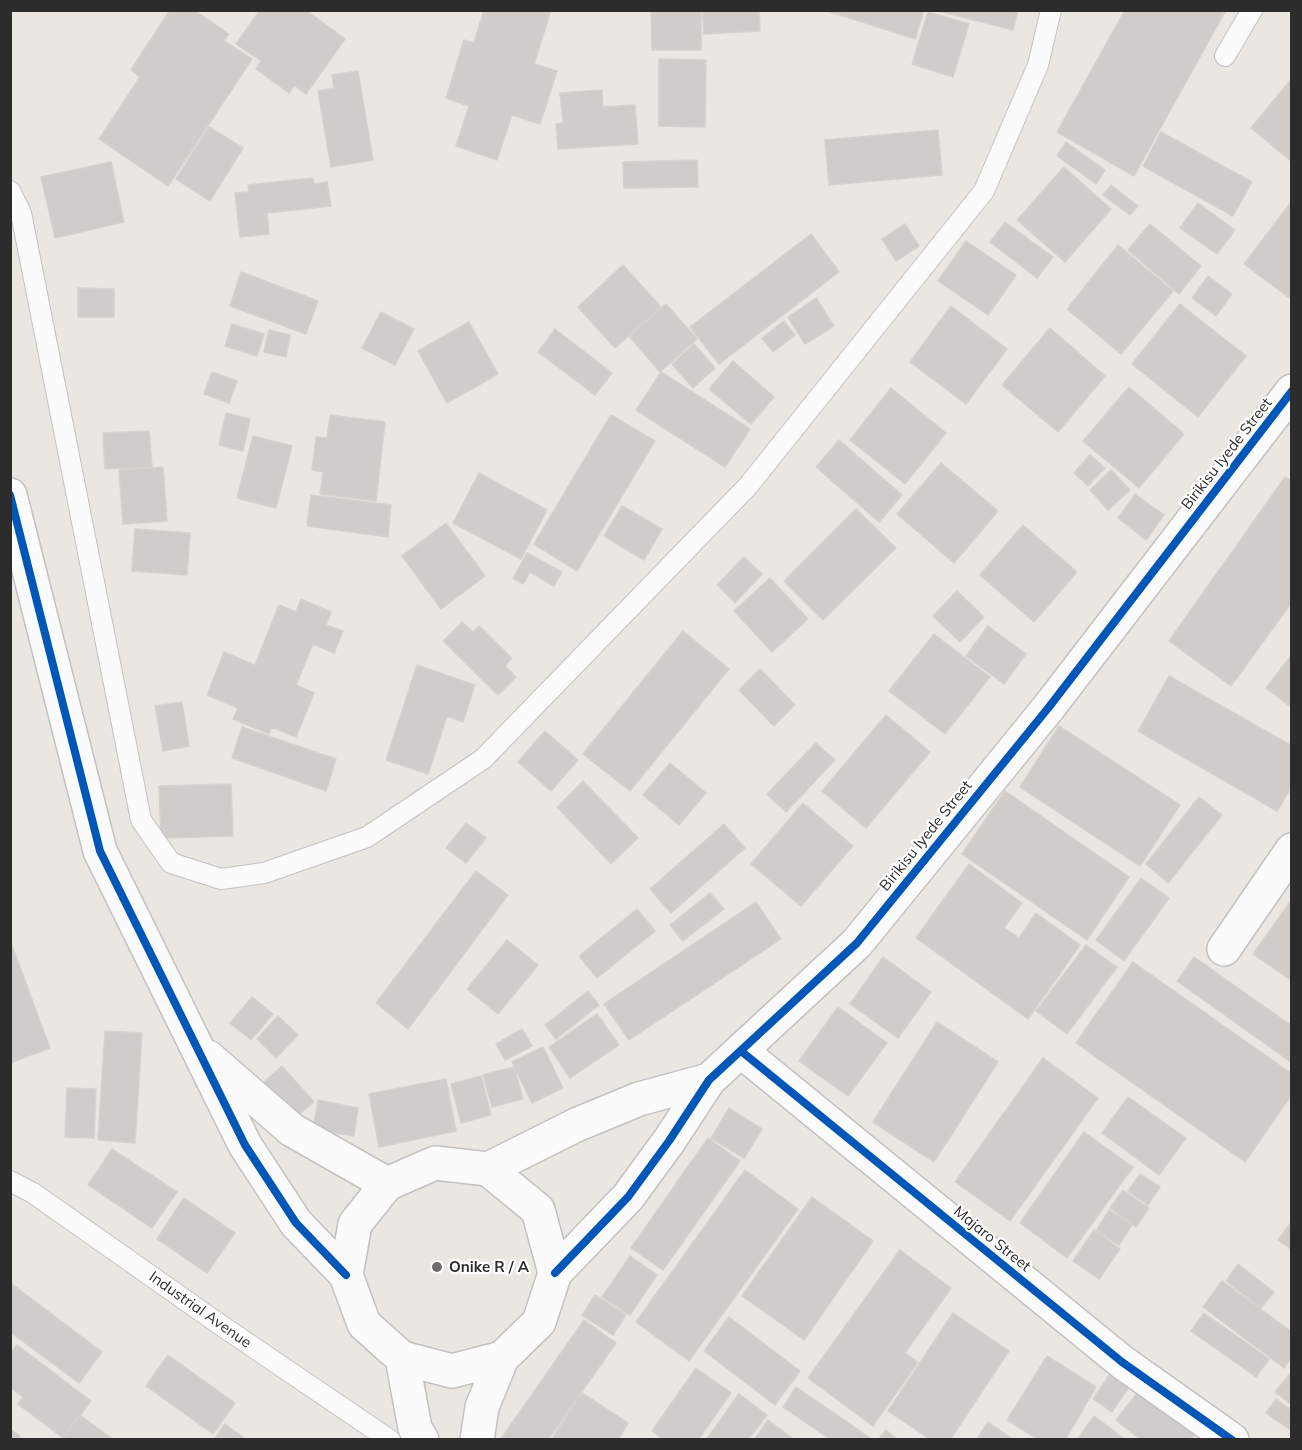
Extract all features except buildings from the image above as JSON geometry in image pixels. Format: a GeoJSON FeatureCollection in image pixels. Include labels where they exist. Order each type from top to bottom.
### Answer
{"type":"FeatureCollection","features":[{"type":"Feature","properties":{"kind":"street","name":"Birikisu Iyede Street"},"geometry":{"type":"LineString","coordinates":[[555,1273],[628,1197],[669,1141],[709,1080],[857,943],[1049,706],[1288,403]]}},
{"type":"Feature","properties":{"kind":"street"},"geometry":{"type":"LineString","coordinates":[[10,495],[100,851],[245,1145],[296,1223],[346,1275],[364,1324],[402,1358],[452,1371],[502,1358]]}},
{"type":"Feature","properties":{"kind":"street"},"geometry":{"type":"LineString","coordinates":[[1224,949],[1292,850]]}},
{"type":"Feature","properties":{"kind":"street"},"geometry":{"type":"LineString","coordinates":[[196,1046],[292,1130],[387,1184]]}},
{"type":"Feature","properties":{"kind":"street","name":"Majaro Street"},"geometry":{"type":"LineString","coordinates":[[741,1051],[1122,1362],[1232,1440]]}},
{"type":"Feature","properties":{"kind":"street","name":"Birikisu Iyede Street"},"geometry":{"type":"LineString","coordinates":[[488,1170],[576,1125],[639,1099],[709,1080]]}},
{"type":"Feature","properties":{"kind":"street"},"geometry":{"type":"LineString","coordinates":[[346,1275],[355,1224],[387,1184],[435,1163],[488,1170],[538,1210],[555,1273],[539,1322],[502,1358],[482,1407],[477,1440]]}},
{"type":"Feature","properties":{"kind":"street"},"geometry":{"type":"LineString","coordinates":[[402,1358],[415,1428],[422,1440]]}},
{"type":"Feature","properties":{"kind":"lane"},"geometry":{"type":"LineString","coordinates":[[10,191],[21,213],[141,820],[171,863],[221,879],[264,873],[367,837],[483,759],[748,486],[984,191],[1038,65],[1051,10]]}},
{"type":"Feature","properties":{"kind":"lane"},"geometry":{"type":"LineString","coordinates":[[1225,56],[1252,10]]}},
{"type":"Feature","properties":{"kind":"lane","name":"Industrial Avenue"},"geometry":{"type":"LineString","coordinates":[[10,1180],[33,1193],[222,1326],[390,1440]]}},
{"type":"Feature","properties":{"kind":"cycle path"},"geometry":{"type":"LineString","coordinates":[[555,1273],[628,1197],[669,1141],[709,1080],[857,943],[1049,707],[1292,391]]}},
{"type":"Feature","properties":{"kind":"cycle path"},"geometry":{"type":"LineString","coordinates":[[10,495],[100,851],[245,1145],[296,1223],[346,1275]]}},
{"type":"Feature","properties":{"kind":"cycle path"},"geometry":{"type":"LineString","coordinates":[[741,1051],[1122,1362],[1232,1440]]}},
{"type":"Feature","properties":{"kind":"place","name":"Onike R / A"},"geometry":{"type":"Point","coordinates":[437,1267]}}]}
